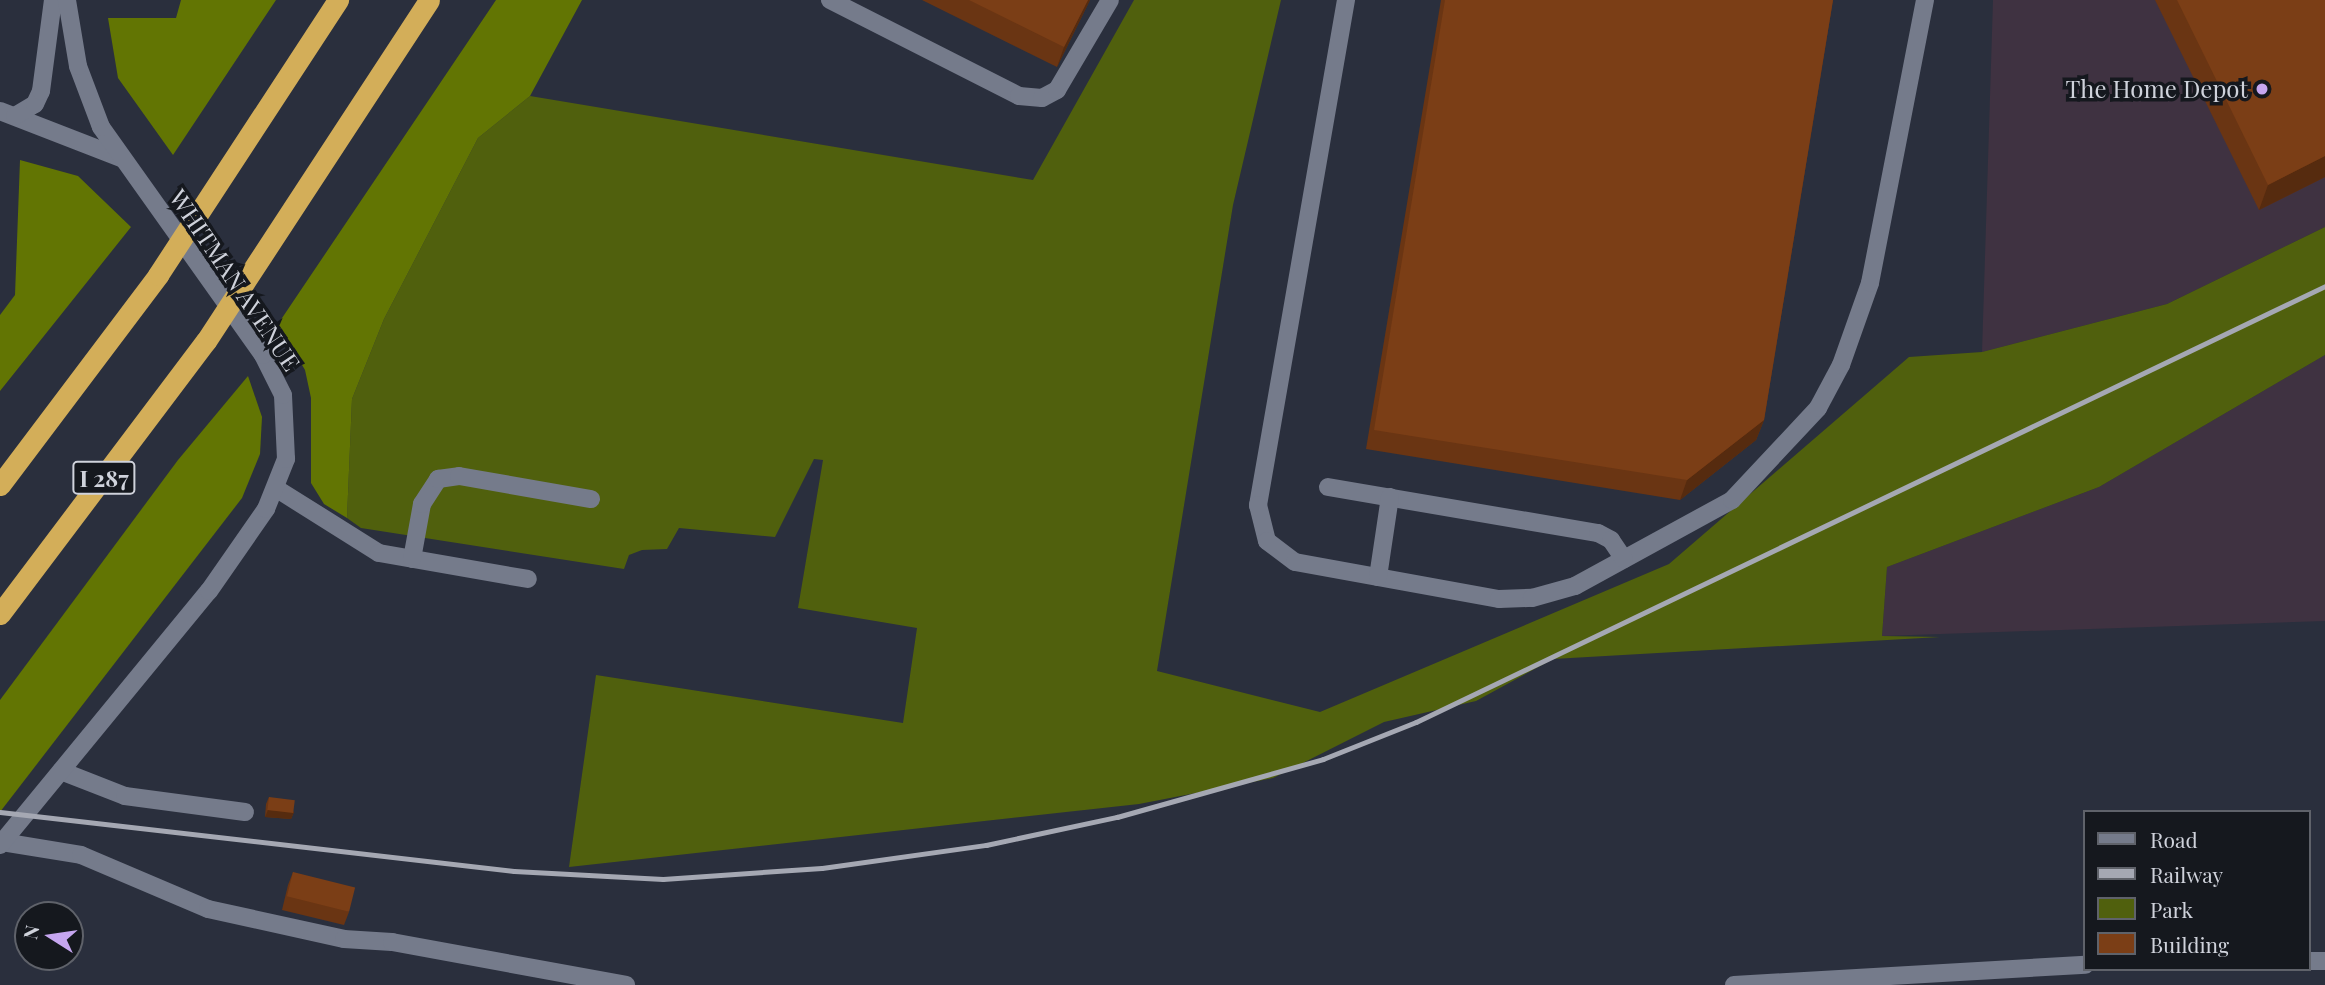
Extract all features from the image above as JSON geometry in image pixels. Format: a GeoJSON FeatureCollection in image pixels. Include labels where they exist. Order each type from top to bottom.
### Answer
{"type":"FeatureCollection","features":[{"type":"Feature","properties":{"kind":"highway"},"geometry":{"type":"LineString","coordinates":[[0,485],[158,275],[338,0]]}},
{"type":"Feature","properties":{"kind":"highway","name":"I 287"},"geometry":{"type":"LineString","coordinates":[[0,614],[206,341],[429,0]]}},
{"type":"Feature","properties":{"kind":"street"},"geometry":{"type":"LineString","coordinates":[[4,114],[35,104],[41,91],[53,0]]}},
{"type":"Feature","properties":{"kind":"street","name":"WHITMAN AVENUE"},"geometry":{"type":"LineString","coordinates":[[1,843],[209,591],[277,489],[288,430],[283,395],[263,355],[101,127],[78,66],[67,0]]}},
{"type":"Feature","properties":{"kind":"street"},"geometry":{"type":"LineString","coordinates":[[830,0],[1019,96],[1042,98],[1057,90],[1110,0]]}},
{"type":"Feature","properties":{"kind":"street"},"geometry":{"type":"LineString","coordinates":[[1346,0],[1258,505],[1267,541],[1295,562],[1499,599],[1532,598],[1575,586],[1732,500],[1775,458],[1818,408],[1830,386],[1870,283],[1925,0]]}},
{"type":"Feature","properties":{"kind":"street"},"geometry":{"type":"LineString","coordinates":[[4,114],[121,158]]}},
{"type":"Feature","properties":{"kind":"street"},"geometry":{"type":"LineString","coordinates":[[412,559],[422,504],[428,488],[438,479],[459,476],[591,499]]}},
{"type":"Feature","properties":{"kind":"street"},"geometry":{"type":"LineString","coordinates":[[1328,487],[1598,533],[1611,540],[1625,559]]}},
{"type":"Feature","properties":{"kind":"street"},"geometry":{"type":"LineString","coordinates":[[277,489],[379,553],[528,579]]}},
{"type":"Feature","properties":{"kind":"street"},"geometry":{"type":"LineString","coordinates":[[1378,577],[1390,497]]}},
{"type":"Feature","properties":{"kind":"street"},"geometry":{"type":"LineString","coordinates":[[61,771],[125,796],[245,812]]}},
{"type":"Feature","properties":{"kind":"street"},"geometry":{"type":"LineString","coordinates":[[1,843],[81,855],[222,912],[344,939],[406,945],[626,985]]}},
{"type":"Feature","properties":{"kind":"street"},"geometry":{"type":"LineString","coordinates":[[1734,985],[2084,965]]}},
{"type":"Feature","properties":{"kind":"shaded area"},"geometry":{"type":"Polygon","coordinates":[[[1993,0],[2325,0],[2325,227],[2167,304],[1982,352],[1993,0]]]}},
{"type":"Feature","properties":{"kind":"shaded area"},"geometry":{"type":"Polygon","coordinates":[[[2325,355],[2325,621],[1882,636],[1887,567],[2099,487],[2325,355]]]}},
{"type":"Feature","properties":{"kind":"green space"},"geometry":{"type":"Polygon","coordinates":[[[181,0],[276,0],[173,155],[118,78],[108,18],[176,18],[181,0]]]}},
{"type":"Feature","properties":{"kind":"green space"},"geometry":{"type":"Polygon","coordinates":[[[496,0],[582,0],[530,96],[478,138],[384,319],[352,399],[347,518],[324,504],[311,483],[311,398],[305,370],[278,324],[496,0]]]}},
{"type":"Feature","properties":{"kind":"green space"},"geometry":{"type":"Polygon","coordinates":[[[1134,0],[1281,0],[1233,205],[1157,671],[1320,712],[1669,564],[1909,357],[1982,352],[2167,304],[2325,227],[2325,355],[2099,487],[1887,567],[1882,636],[1940,637],[1553,659],[1476,701],[1384,722],[1273,778],[1139,804],[569,867],[596,675],[903,723],[917,628],[798,608],[823,460],[814,459],[775,537],[679,528],[667,549],[642,550],[629,555],[624,569],[361,528],[347,518],[352,399],[384,319],[478,138],[530,96],[1033,180],[1134,0]]]}},
{"type":"Feature","properties":{"kind":"green space"},"geometry":{"type":"Polygon","coordinates":[[[20,160],[78,176],[131,227],[0,391],[0,315],[15,295],[20,160]]]}},
{"type":"Feature","properties":{"kind":"green space"},"geometry":{"type":"Polygon","coordinates":[[[248,376],[262,417],[260,454],[242,498],[0,812],[0,700],[178,460],[248,376]]]}},
{"type":"Feature","properties":{"kind":"building"},"geometry":{"type":"Polygon","coordinates":[[[969,0],[1088,0],[1064,47],[969,0]]]}},
{"type":"Feature","properties":{"kind":"building"},"geometry":{"type":"Polygon","coordinates":[[[1445,0],[1833,0],[1764,420],[1687,480],[1374,430],[1445,0]]]}},
{"type":"Feature","properties":{"kind":"building","name":"The Home Depot"},"geometry":{"type":"Polygon","coordinates":[[[2177,0],[2325,0],[2325,156],[2268,185],[2177,0]]]}},
{"type":"Feature","properties":{"kind":"building"},"geometry":{"type":"Polygon","coordinates":[[[269,797],[295,800],[293,813],[267,810],[269,797]]]}},
{"type":"Feature","properties":{"kind":"building"},"geometry":{"type":"Polygon","coordinates":[[[293,872],[355,887],[349,912],[287,896],[293,872]]]}},
{"type":"Feature","properties":{"kind":"railway"},"geometry":{"type":"LineString","coordinates":[[0,812],[514,871],[663,879],[822,868],[986,845],[1117,817],[1323,759],[1416,722],[2325,286]]}},
{"type":"Feature","properties":{"kind":"place","name":"The Home Depot"},"geometry":{"type":"Point","coordinates":[2262,89]}}]}
